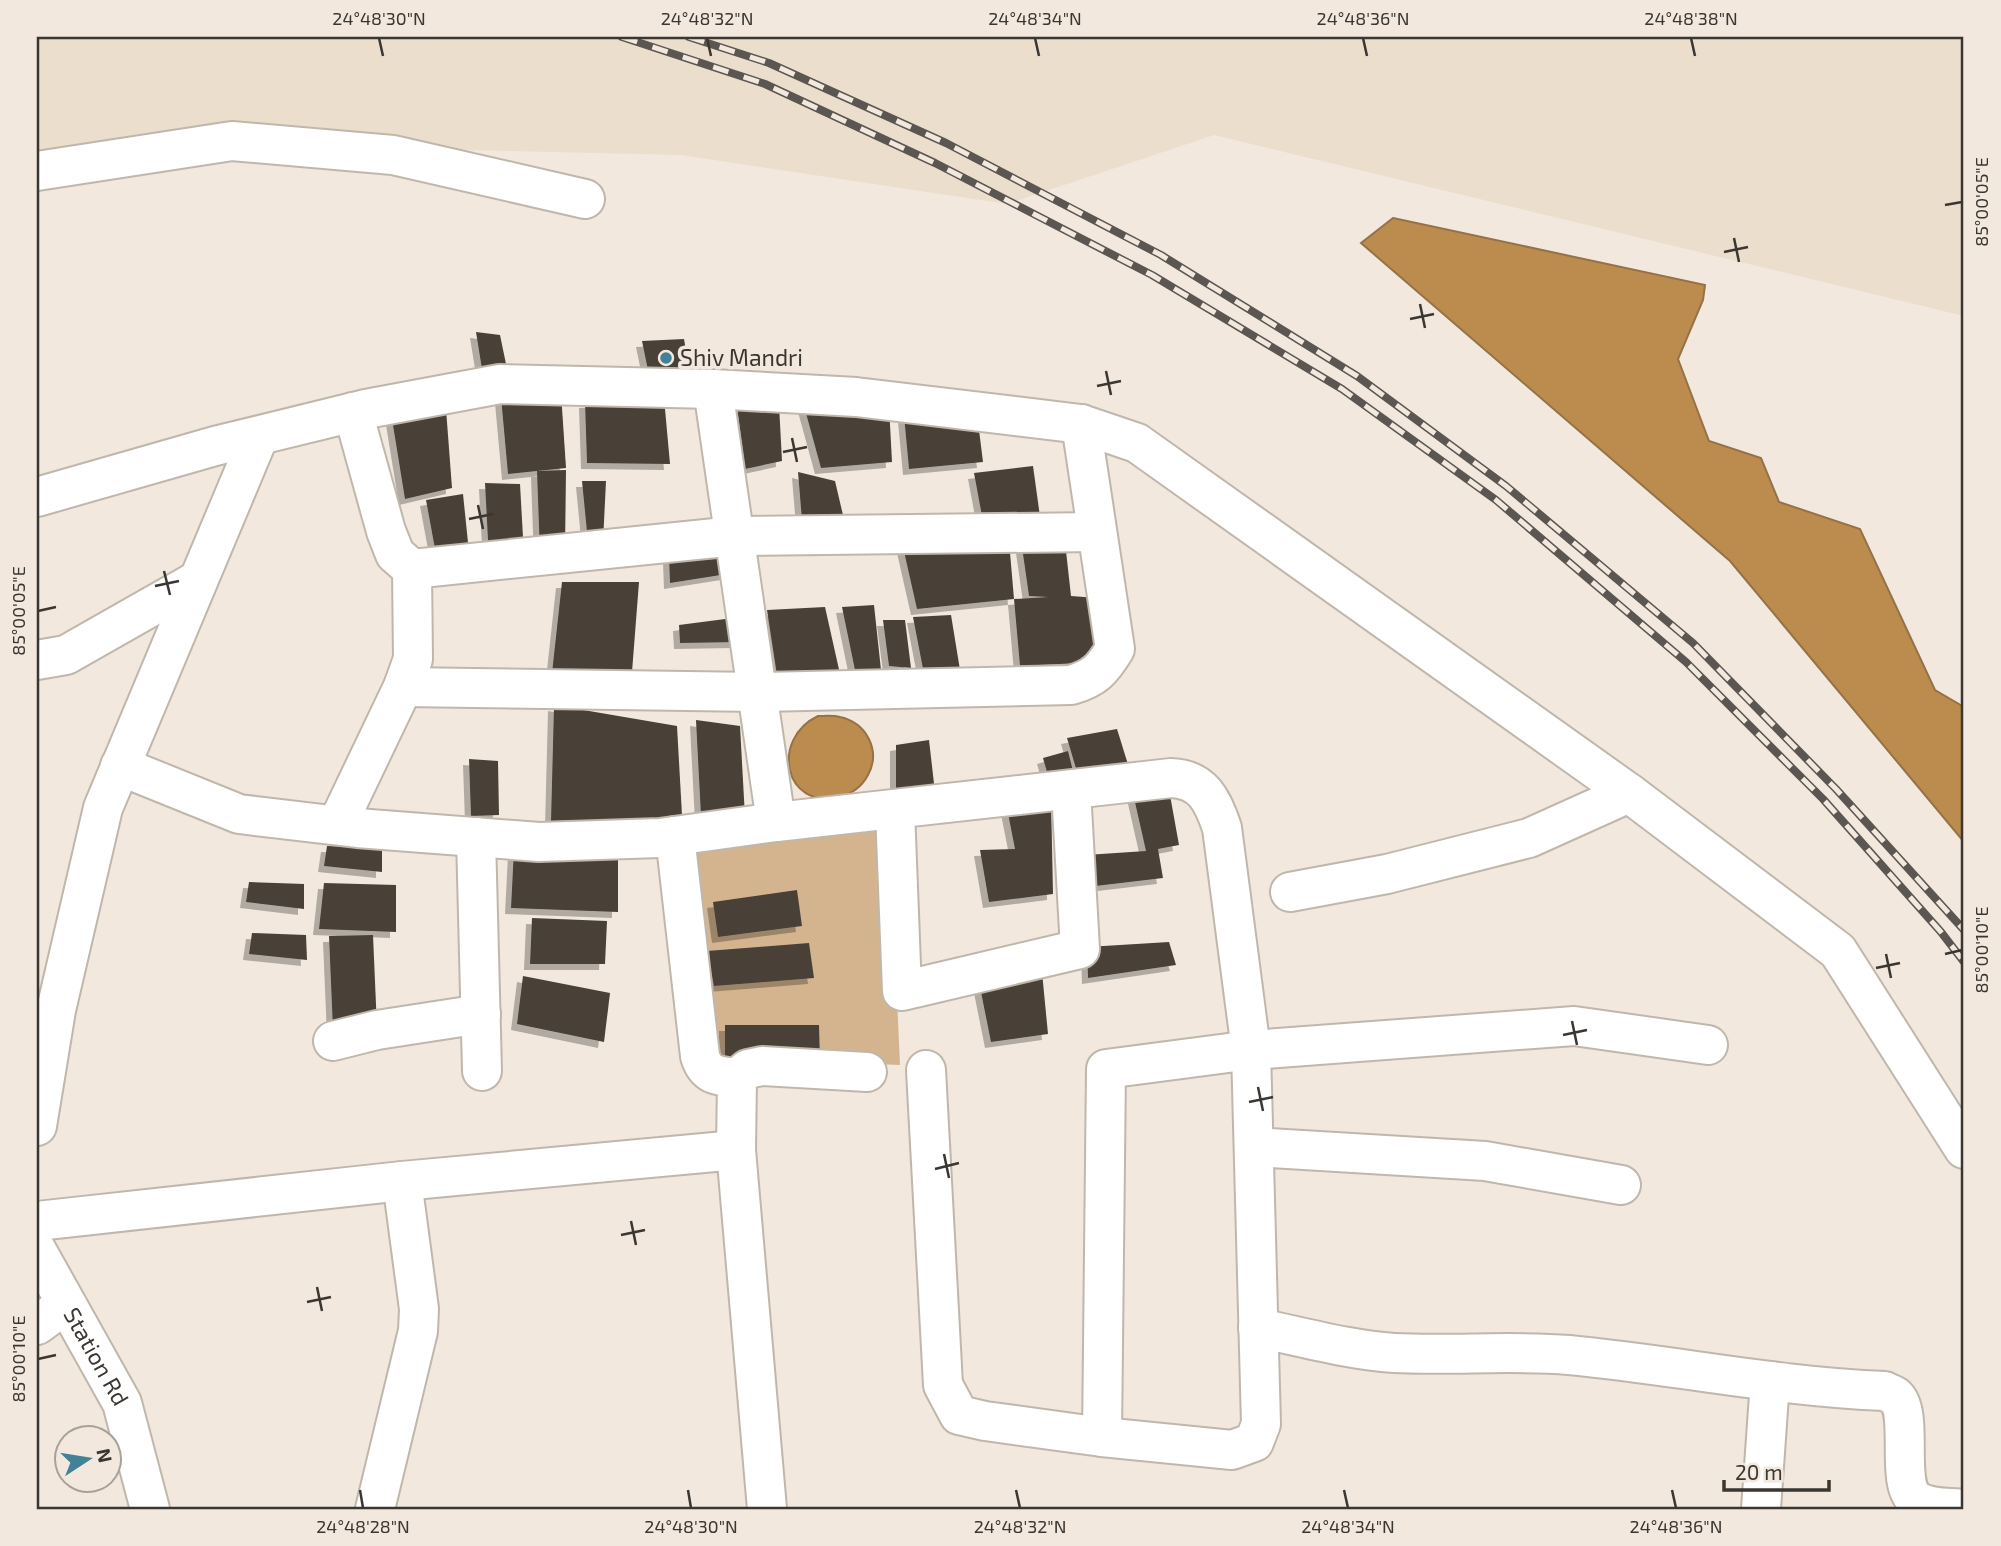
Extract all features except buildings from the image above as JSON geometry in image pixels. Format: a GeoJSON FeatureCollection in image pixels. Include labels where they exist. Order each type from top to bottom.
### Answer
{"type":"FeatureCollection","features":[{"type":"Feature","properties":{"kind":"street"},"geometry":{"type":"LineString","coordinates":[[37,171],[232,141],[393,155],[585,199]]}},
{"type":"Feature","properties":{"kind":"street"},"geometry":{"type":"LineString","coordinates":[[37,497],[353,412],[500,384],[713,389],[856,397],[1081,424],[1137,443],[1629,793],[1838,951],[1964,1149]]}},
{"type":"Feature","properties":{"kind":"street"},"geometry":{"type":"LineString","coordinates":[[713,389],[776,822]]}},
{"type":"Feature","properties":{"kind":"street"},"geometry":{"type":"LineString","coordinates":[[353,412],[386,531],[395,554],[412,569],[734,536],[1097,532]]}},
{"type":"Feature","properties":{"kind":"street"},"geometry":{"type":"LineString","coordinates":[[403,687],[758,692],[1071,685],[1090,679],[1115,649],[1081,424]]}},
{"type":"Feature","properties":{"kind":"street"},"geometry":{"type":"LineString","coordinates":[[37,1126],[56,1010],[103,808],[259,436]]}},
{"type":"Feature","properties":{"kind":"street"},"geometry":{"type":"LineString","coordinates":[[337,825],[403,687],[413,659],[412,569]]}},
{"type":"Feature","properties":{"kind":"street"},"geometry":{"type":"LineString","coordinates":[[37,660],[66,655],[198,580]]}},
{"type":"Feature","properties":{"kind":"street"},"geometry":{"type":"LineString","coordinates":[[120,766],[239,814],[539,842],[675,836],[1133,782],[1184,778],[1199,786],[1214,805],[1222,828],[1251,1050],[1261,1424],[1254,1442],[1232,1450],[1102,1437],[959,1415],[943,1385],[926,1070]]}},
{"type":"Feature","properties":{"kind":"street"},"geometry":{"type":"LineString","coordinates":[[895,810],[901,991],[1080,949],[1072,790]]}},
{"type":"Feature","properties":{"kind":"street"},"geometry":{"type":"LineString","coordinates":[[1290,892],[1387,874],[1529,838],[1629,793]]}},
{"type":"Feature","properties":{"kind":"street"},"geometry":{"type":"LineString","coordinates":[[675,836],[701,1056],[705,1069],[715,1076],[737,1078],[748,1069],[762,1066],[867,1072]]}},
{"type":"Feature","properties":{"kind":"street"},"geometry":{"type":"LineString","coordinates":[[476,837],[482,1071]]}},
{"type":"Feature","properties":{"kind":"street"},"geometry":{"type":"LineString","coordinates":[[333,1041],[377,1030],[481,1014]]}},
{"type":"Feature","properties":{"kind":"street"},"geometry":{"type":"LineString","coordinates":[[1102,1437],[1106,1069],[1251,1050],[1574,1026],[1708,1045]]}},
{"type":"Feature","properties":{"kind":"street"},"geometry":{"type":"LineString","coordinates":[[737,1078],[736,1150],[767,1509]]}},
{"type":"Feature","properties":{"kind":"street"},"geometry":{"type":"LineString","coordinates":[[1254,1147],[1485,1161],[1620,1185]]}},
{"type":"Feature","properties":{"kind":"street"},"geometry":{"type":"LineString","coordinates":[[37,1221],[402,1181],[736,1150]]}},
{"type":"Feature","properties":{"kind":"street"},"geometry":{"type":"LineString","coordinates":[[376,1509],[418,1331],[419,1309],[402,1181]]}},
{"type":"Feature","properties":{"kind":"street","name":"Station Rd"},"geometry":{"type":"LineString","coordinates":[[37,1251],[52,1315],[122,1403],[139,1505]]}},
{"type":"Feature","properties":{"kind":"street"},"geometry":{"type":"LineString","coordinates":[[1258,1328],[1391,1352],[1451,1355],[1538,1353],[1770,1381],[1885,1391],[1896,1397],[1902,1410],[1907,1487],[1913,1499],[1925,1505],[1964,1509]]}},
{"type":"Feature","properties":{"kind":"street"},"geometry":{"type":"LineString","coordinates":[[1761,1509],[1770,1381]]}},
{"type":"Feature","properties":{"kind":"shaded area"},"geometry":{"type":"Polygon","coordinates":[[[37,37],[1964,37],[1964,316],[1214,135],[1007,204],[681,155],[293,146],[37,167],[37,37]]]}},
{"type":"Feature","properties":{"kind":"shaded area"},"geometry":{"type":"Polygon","coordinates":[[[1393,218],[1705,285],[1703,300],[1678,359],[1709,441],[1761,458],[1779,502],[1860,529],[1935,690],[1964,707],[1964,842],[1730,561],[1361,243],[1393,218]]]}},
{"type":"Feature","properties":{"kind":"shaded area"},"geometry":{"type":"Polygon","coordinates":[[[818,716],[835,716],[858,725],[869,739],[872,748],[872,766],[868,775],[859,787],[844,796],[820,798],[806,793],[796,783],[790,770],[789,755],[793,740],[803,727],[818,716]]]}},
{"type":"Feature","properties":{"kind":"shaded area"},"geometry":{"type":"Polygon","coordinates":[[[889,820],[900,1065],[774,1060],[708,1068],[684,841],[889,820]]]}},
{"type":"Feature","properties":{"kind":"railway"},"geometry":{"type":"LineString","coordinates":[[622,37],[765,84],[935,163],[1152,275],[1342,389],[1496,500],[1686,662],[1823,799],[1941,932],[1964,962]]}},
{"type":"Feature","properties":{"kind":"railway"},"geometry":{"type":"LineString","coordinates":[[689,37],[769,63],[946,143],[1161,255],[1357,376],[1506,486],[1693,643],[1836,789],[1964,930]]}},
{"type":"Feature","properties":{"kind":"place","name":"Shiv Mandri"},"geometry":{"type":"Point","coordinates":[666,358]}}]}
